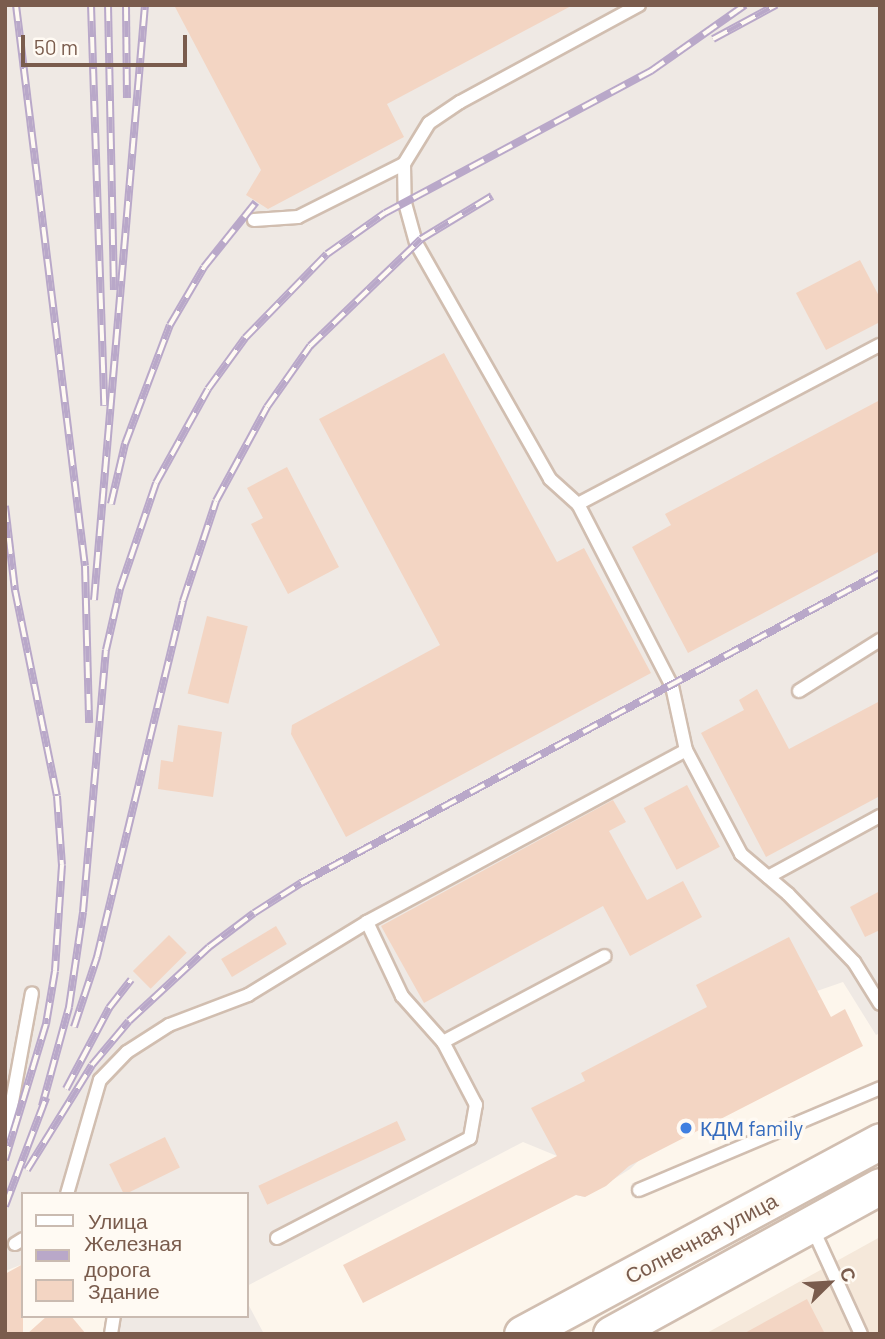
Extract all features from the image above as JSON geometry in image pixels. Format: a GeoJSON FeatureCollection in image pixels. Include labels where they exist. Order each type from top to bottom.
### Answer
{"type":"FeatureCollection","features":[{"type":"Feature","properties":{"kind":"main road","name":"Солнечная улица"},"geometry":{"type":"LineString","coordinates":[[522,1334],[880,1141]]}},
{"type":"Feature","properties":{"kind":"main road","name":"Солнечная улица"},"geometry":{"type":"LineString","coordinates":[[611,1334],[880,1186]]}},
{"type":"Feature","properties":{"kind":"lane"},"geometry":{"type":"LineString","coordinates":[[254,220],[298,217],[404,164],[429,123],[460,102],[639,5]]}},
{"type":"Feature","properties":{"kind":"lane"},"geometry":{"type":"LineString","coordinates":[[404,164],[405,203],[416,243],[550,479],[578,504],[673,686],[686,750],[741,854],[854,962],[880,1004]]}},
{"type":"Feature","properties":{"kind":"lane"},"geometry":{"type":"LineString","coordinates":[[578,504],[880,345]]}},
{"type":"Feature","properties":{"kind":"lane"},"geometry":{"type":"LineString","coordinates":[[799,691],[880,640]]}},
{"type":"Feature","properties":{"kind":"lane"},"geometry":{"type":"LineString","coordinates":[[68,1192],[100,1080],[127,1052],[169,1025],[248,995],[367,922],[686,750]]}},
{"type":"Feature","properties":{"kind":"lane"},"geometry":{"type":"LineString","coordinates":[[768,877],[880,816]]}},
{"type":"Feature","properties":{"kind":"lane"},"geometry":{"type":"LineString","coordinates":[[277,1238],[470,1138],[476,1105],[443,1042],[402,996],[367,922]]}},
{"type":"Feature","properties":{"kind":"lane"},"geometry":{"type":"LineString","coordinates":[[443,1042],[605,956]]}},
{"type":"Feature","properties":{"kind":"lane"},"geometry":{"type":"LineString","coordinates":[[5,1140],[32,993]]}},
{"type":"Feature","properties":{"kind":"lane"},"geometry":{"type":"LineString","coordinates":[[639,1190],[880,1088]]}},
{"type":"Feature","properties":{"kind":"lane"},"geometry":{"type":"LineString","coordinates":[[811,1224],[861,1334]]}},
{"type":"Feature","properties":{"kind":"shaded area"},"geometry":{"type":"Polygon","coordinates":[[[5,5],[880,5],[880,1033],[876,1035],[843,982],[817,991],[630,1169],[585,1197],[576,1195],[557,1156],[523,1142],[248,1285],[248,1192],[21,1192],[21,1265],[5,1271],[5,5]]]}},
{"type":"Feature","properties":{"kind":"shaded area"},"geometry":{"type":"Polygon","coordinates":[[[880,1237],[880,1334],[705,1334],[880,1237]]]}},
{"type":"Feature","properties":{"kind":"shaded area"},"geometry":{"type":"Polygon","coordinates":[[[248,1304],[264,1334],[112,1334],[109,1318],[248,1318],[248,1304]]]}},
{"type":"Feature","properties":{"kind":"building"},"geometry":{"type":"Polygon","coordinates":[[[174,5],[573,5],[387,104],[404,137],[268,209],[246,195],[261,170],[174,5]]]}},
{"type":"Feature","properties":{"kind":"building"},"geometry":{"type":"Polygon","coordinates":[[[860,260],[880,298],[880,322],[826,350],[796,293],[860,260]]]}},
{"type":"Feature","properties":{"kind":"building"},"geometry":{"type":"Polygon","coordinates":[[[444,353],[557,562],[584,548],[651,673],[346,837],[291,734],[292,725],[440,645],[319,419],[444,353]]]}},
{"type":"Feature","properties":{"kind":"building"},"geometry":{"type":"Polygon","coordinates":[[[880,400],[880,551],[688,653],[632,547],[671,525],[665,514],[880,400]]]}},
{"type":"Feature","properties":{"kind":"building"},"geometry":{"type":"Polygon","coordinates":[[[287,467],[339,567],[288,594],[251,524],[263,518],[247,488],[287,467]]]}},
{"type":"Feature","properties":{"kind":"building"},"geometry":{"type":"Polygon","coordinates":[[[207,616],[248,626],[228,704],[188,694],[207,616]]]}},
{"type":"Feature","properties":{"kind":"building"},"geometry":{"type":"Polygon","coordinates":[[[757,689],[789,749],[880,701],[880,796],[766,857],[701,733],[744,710],[739,700],[757,689]]]}},
{"type":"Feature","properties":{"kind":"building"},"geometry":{"type":"Polygon","coordinates":[[[178,725],[222,732],[213,797],[158,789],[161,760],[173,762],[178,725]]]}},
{"type":"Feature","properties":{"kind":"building"},"geometry":{"type":"Polygon","coordinates":[[[687,785],[720,847],[677,870],[644,808],[687,785]]]}},
{"type":"Feature","properties":{"kind":"building"},"geometry":{"type":"Polygon","coordinates":[[[613,800],[626,822],[609,831],[647,900],[683,881],[702,917],[630,956],[603,906],[424,1003],[381,926],[613,800]]]}},
{"type":"Feature","properties":{"kind":"building"},"geometry":{"type":"Polygon","coordinates":[[[880,891],[880,930],[865,937],[850,907],[880,891]]]}},
{"type":"Feature","properties":{"kind":"building"},"geometry":{"type":"Polygon","coordinates":[[[276,926],[287,944],[232,977],[221,959],[276,926]]]}},
{"type":"Feature","properties":{"kind":"building"},"geometry":{"type":"Polygon","coordinates":[[[169,935],[187,953],[151,989],[133,971],[169,935]]]}},
{"type":"Feature","properties":{"kind":"building"},"geometry":{"type":"Polygon","coordinates":[[[789,937],[831,1017],[845,1009],[863,1046],[629,1166],[606,1186],[585,1197],[576,1195],[363,1303],[343,1265],[557,1156],[531,1108],[585,1081],[581,1073],[707,1007],[696,985],[789,937]]]}},
{"type":"Feature","properties":{"kind":"building"},"geometry":{"type":"Polygon","coordinates":[[[397,1121],[406,1140],[267,1205],[258,1186],[397,1121]]]}},
{"type":"Feature","properties":{"kind":"building"},"geometry":{"type":"Polygon","coordinates":[[[165,1137],[180,1168],[130,1192],[123,1192],[109,1164],[165,1137]]]}},
{"type":"Feature","properties":{"kind":"building"},"geometry":{"type":"Polygon","coordinates":[[[21,1265],[23,1334],[5,1334],[5,1274],[21,1265]]]}},
{"type":"Feature","properties":{"kind":"building"},"geometry":{"type":"Polygon","coordinates":[[[807,1299],[825,1334],[743,1334],[807,1299]]]}},
{"type":"Feature","properties":{"kind":"building"},"geometry":{"type":"Polygon","coordinates":[[[45,1318],[73,1318],[86,1334],[27,1334],[45,1318]]]}},
{"type":"Feature","properties":{"kind":"railway"},"geometry":{"type":"LineString","coordinates":[[16,5],[85,566],[89,723]]}},
{"type":"Feature","properties":{"kind":"railway"},"geometry":{"type":"LineString","coordinates":[[91,5],[104,406]]}},
{"type":"Feature","properties":{"kind":"railway"},"geometry":{"type":"LineString","coordinates":[[108,5],[114,290]]}},
{"type":"Feature","properties":{"kind":"railway"},"geometry":{"type":"LineString","coordinates":[[126,5],[127,98]]}},
{"type":"Feature","properties":{"kind":"railway"},"geometry":{"type":"LineString","coordinates":[[94,600],[145,5]]}},
{"type":"Feature","properties":{"kind":"railway"},"geometry":{"type":"LineString","coordinates":[[42,1106],[69,1007],[83,912],[106,650],[120,589],[156,483],[208,389],[245,338],[327,254],[385,213],[651,71],[745,5]]}},
{"type":"Feature","properties":{"kind":"railway"},"geometry":{"type":"LineString","coordinates":[[713,39],[776,5]]}},
{"type":"Feature","properties":{"kind":"railway"},"geometry":{"type":"LineString","coordinates":[[74,1027],[97,957],[183,601],[216,501],[267,407],[310,346],[421,239],[492,196]]}},
{"type":"Feature","properties":{"kind":"railway"},"geometry":{"type":"LineString","coordinates":[[111,504],[125,444],[170,325],[204,267],[256,202]]}},
{"type":"Feature","properties":{"kind":"railway"},"geometry":{"type":"LineString","coordinates":[[5,506],[15,590],[57,796],[62,865],[55,971],[46,1024],[5,1160]]}},
{"type":"Feature","properties":{"kind":"railway"},"geometry":{"type":"LineString","coordinates":[[27,1170],[92,1065],[129,1021],[209,947],[254,913],[301,883],[880,573]]}},
{"type":"Feature","properties":{"kind":"railway"},"geometry":{"type":"LineString","coordinates":[[66,1089],[109,1008],[131,980]]}},
{"type":"Feature","properties":{"kind":"railway"},"geometry":{"type":"LineString","coordinates":[[5,1206],[46,1098]]}},
{"type":"Feature","properties":{"kind":"place","name":"КДМ family"},"geometry":{"type":"Point","coordinates":[686,1128]}}]}
